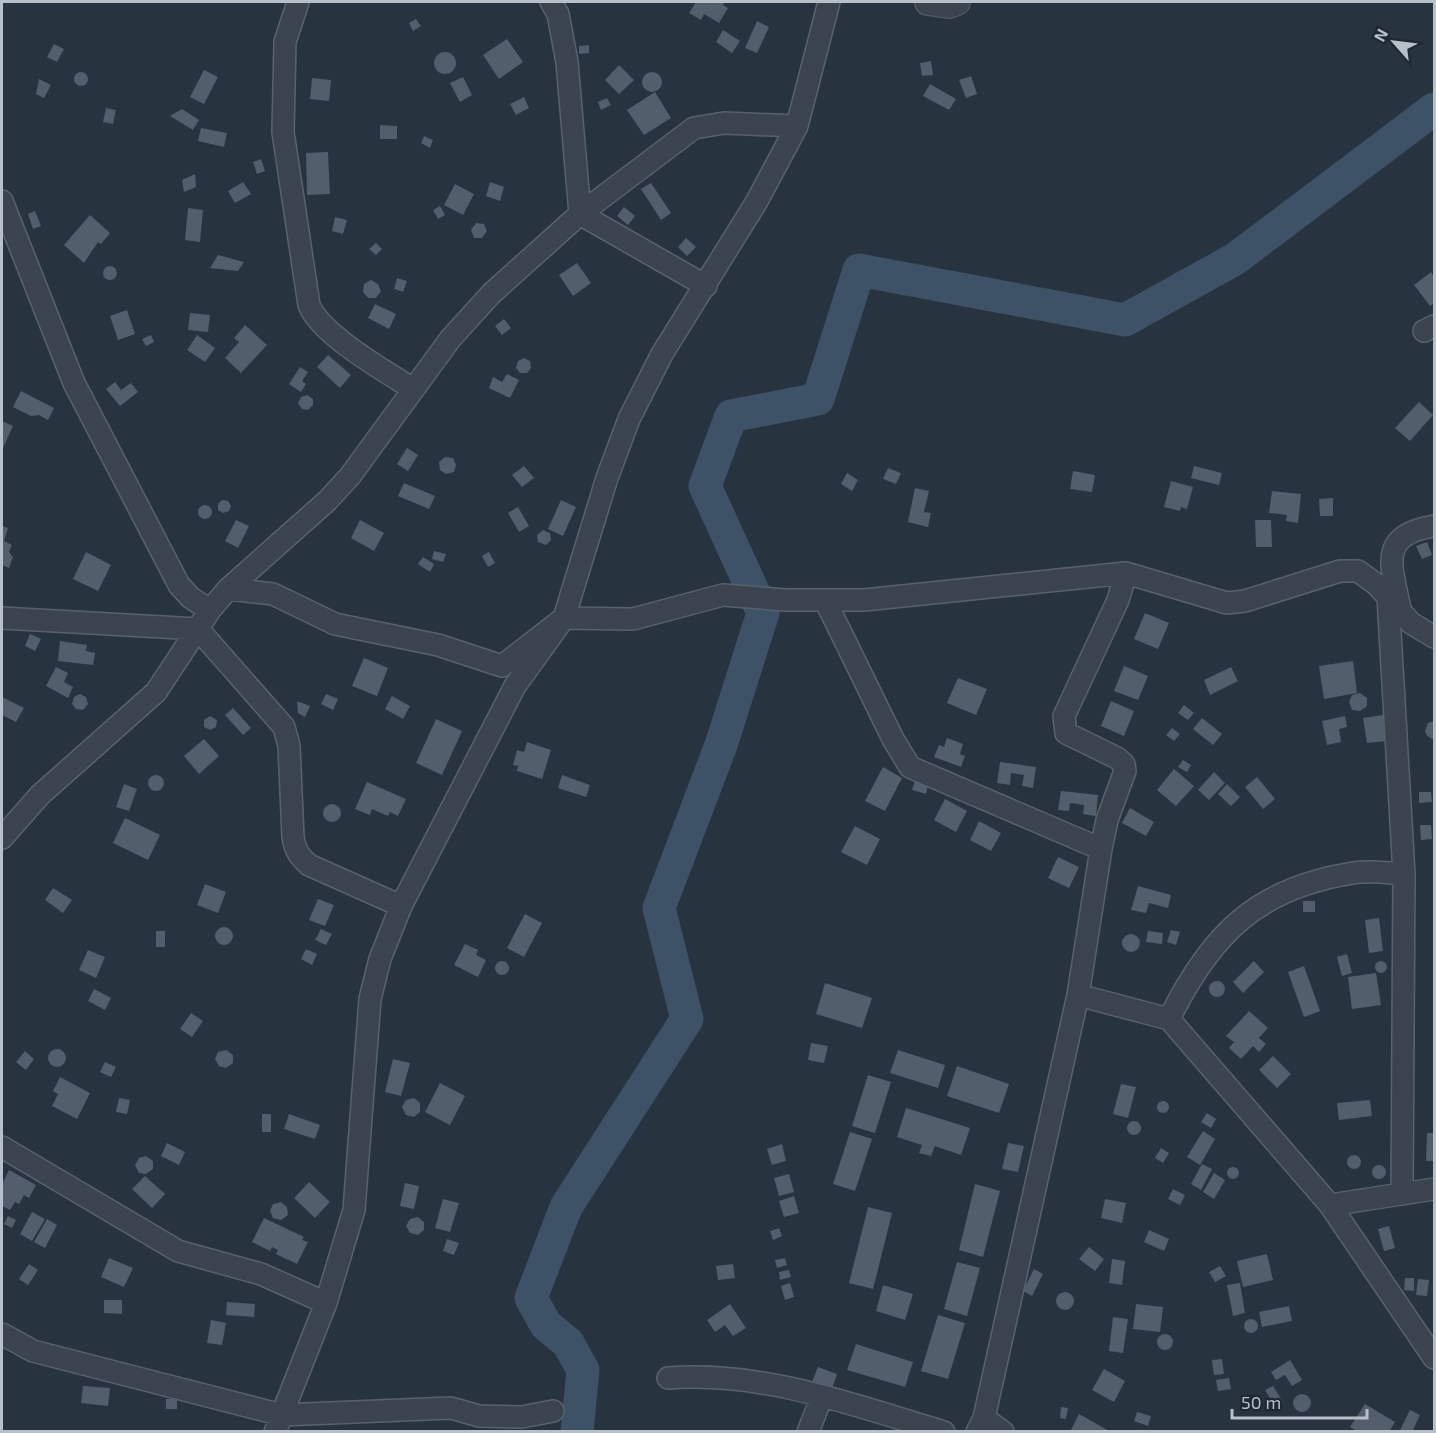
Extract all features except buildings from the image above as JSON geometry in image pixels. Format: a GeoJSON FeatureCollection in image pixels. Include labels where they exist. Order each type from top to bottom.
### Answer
{"type":"FeatureCollection","features":[{"type":"Feature","properties":{"kind":"street"},"geometry":{"type":"LineString","coordinates":[[298,2],[285,42],[284,132],[309,305],[316,319],[350,346],[413,389]]}},
{"type":"Feature","properties":{"kind":"street"},"geometry":{"type":"LineString","coordinates":[[551,2],[558,14],[567,62],[580,214]]}},
{"type":"Feature","properties":{"kind":"street"},"geometry":{"type":"LineString","coordinates":[[279,1423],[326,1303],[354,1210],[370,999],[380,959],[401,906],[515,686],[564,618],[607,478],[629,419],[662,354],[757,201],[797,126],[829,2]]}},
{"type":"Feature","properties":{"kind":"street"},"geometry":{"type":"LineString","coordinates":[[928,2],[949,5],[957,2]]}},
{"type":"Feature","properties":{"kind":"street"},"geometry":{"type":"LineString","coordinates":[[2,838],[40,795],[156,692],[210,610],[228,589],[327,501],[350,476],[451,338],[492,293],[580,214],[694,128],[724,123],[797,126]]}},
{"type":"Feature","properties":{"kind":"street"},"geometry":{"type":"LineString","coordinates":[[2,201],[74,383],[172,573],[191,598],[210,610]]}},
{"type":"Feature","properties":{"kind":"street"},"geometry":{"type":"LineString","coordinates":[[580,214],[706,286]]}},
{"type":"Feature","properties":{"kind":"street"},"geometry":{"type":"LineString","coordinates":[[1402,1194],[1404,874],[1392,568],[1393,551],[1400,536],[1414,529],[1434,526]]}},
{"type":"Feature","properties":{"kind":"street"},"geometry":{"type":"LineString","coordinates":[[228,589],[273,594],[335,624],[438,645],[502,666],[564,618],[633,619],[723,595],[785,600],[864,600],[1126,573],[1227,603],[1245,601],[1340,571],[1351,570],[1366,577],[1411,623],[1434,637]]}},
{"type":"Feature","properties":{"kind":"street"},"geometry":{"type":"LineString","coordinates":[[1003,1431],[980,1425],[1078,995],[1107,820],[1125,771],[1124,764],[1066,733],[1064,716],[1118,600],[1126,573]]}},
{"type":"Feature","properties":{"kind":"street"},"geometry":{"type":"LineString","coordinates":[[825,600],[893,740],[910,767],[1101,849]]}},
{"type":"Feature","properties":{"kind":"street"},"geometry":{"type":"LineString","coordinates":[[2,618],[198,629],[284,727],[289,746],[292,837],[294,848],[301,858],[309,865],[401,906]]}},
{"type":"Feature","properties":{"kind":"street"},"geometry":{"type":"LineString","coordinates":[[1169,1019],[1187,983],[1208,954],[1234,923],[1264,902],[1300,886],[1355,872],[1404,874]]}},
{"type":"Feature","properties":{"kind":"street"},"geometry":{"type":"LineString","coordinates":[[1078,995],[1169,1019],[1330,1205],[1434,1358]]}},
{"type":"Feature","properties":{"kind":"street"},"geometry":{"type":"LineString","coordinates":[[2,1147],[178,1251],[261,1274],[326,1303]]}},
{"type":"Feature","properties":{"kind":"street"},"geometry":{"type":"LineString","coordinates":[[1330,1205],[1434,1189]]}},
{"type":"Feature","properties":{"kind":"street"},"geometry":{"type":"LineString","coordinates":[[2,1334],[33,1351],[279,1423],[451,1408],[479,1416],[522,1417],[553,1411]]}},
{"type":"Feature","properties":{"kind":"street"},"geometry":{"type":"LineString","coordinates":[[668,1378],[716,1376],[750,1379],[822,1396],[944,1431]]}},
{"type":"Feature","properties":{"kind":"street"},"geometry":{"type":"LineString","coordinates":[[808,1431],[822,1396]]}},
{"type":"Feature","properties":{"kind":"waterway"},"geometry":{"type":"LineString","coordinates":[[577,1432],[583,1370],[568,1343],[546,1325],[531,1298],[566,1207],[687,1019],[659,908],[721,745],[763,613],[705,486],[731,416],[818,399],[859,270],[1125,320],[1235,259],[1434,109]]}}]}
